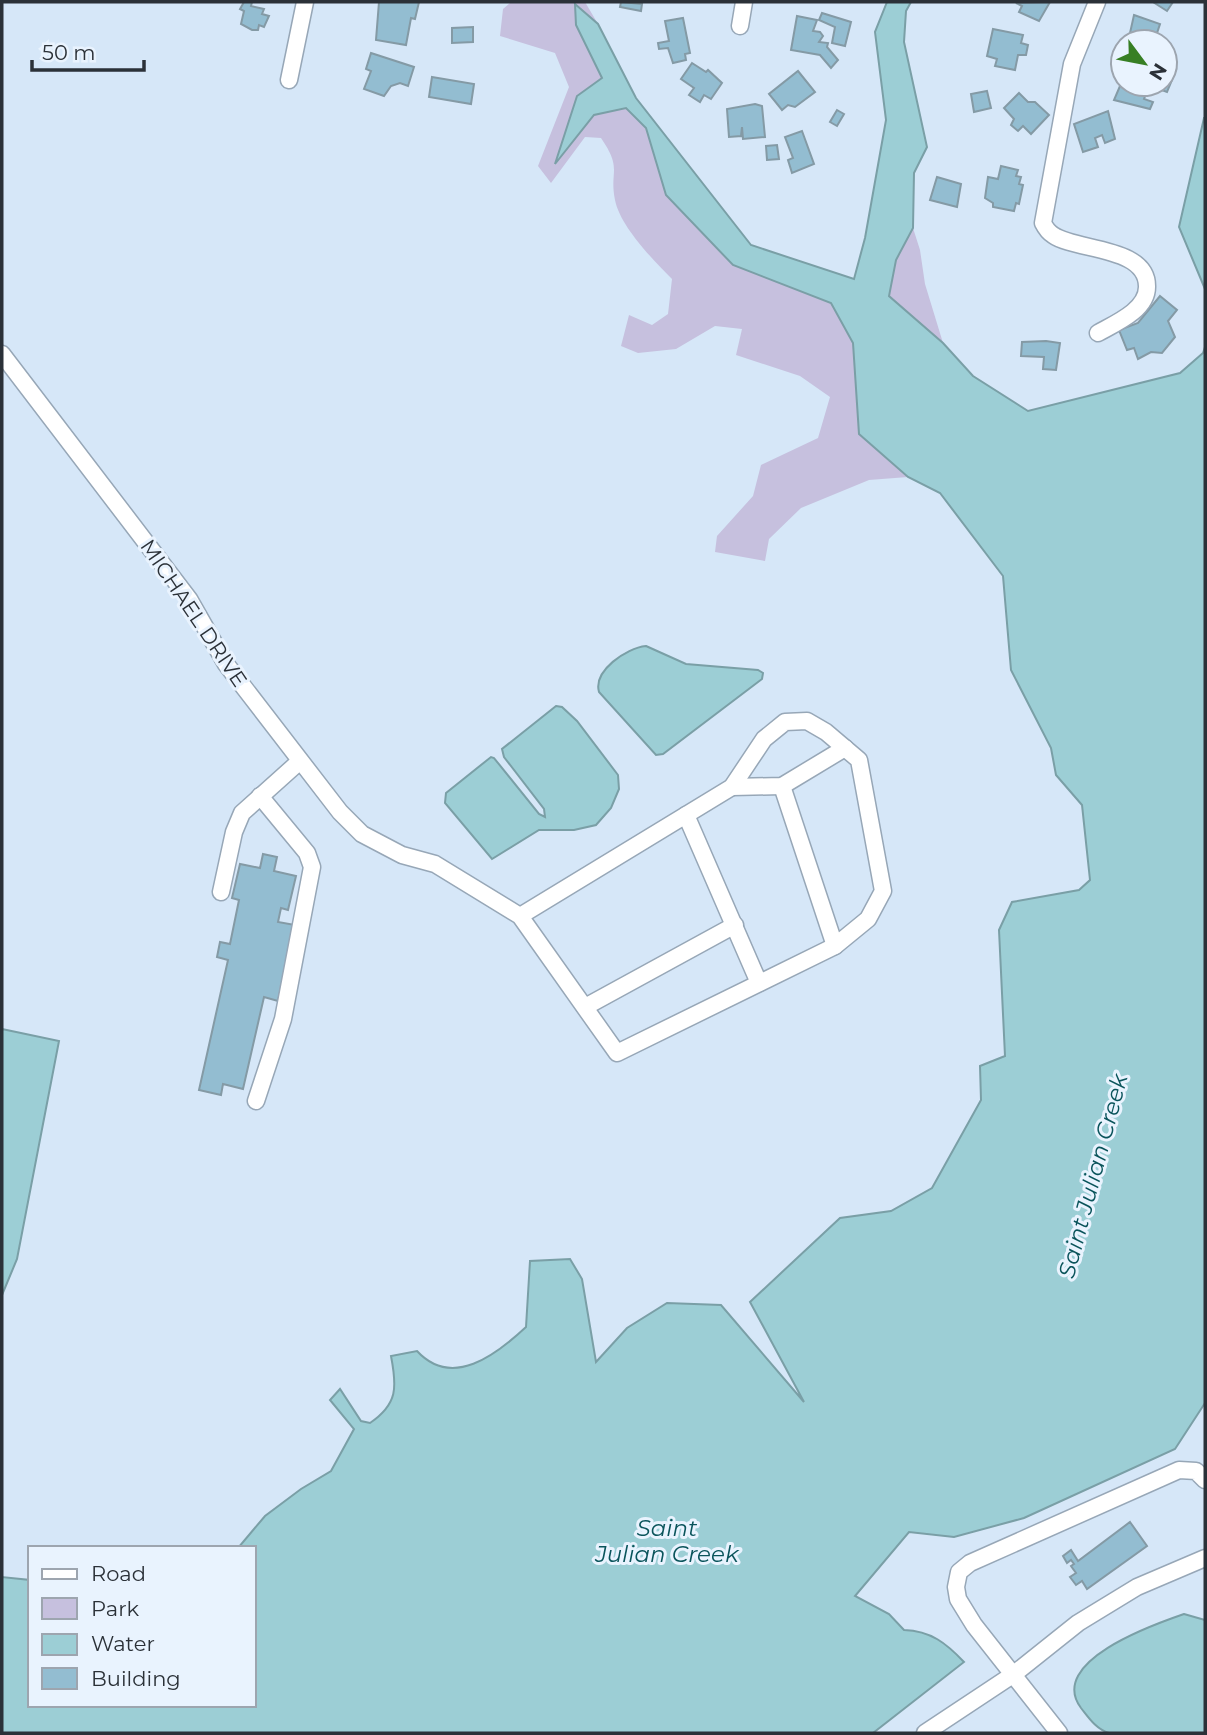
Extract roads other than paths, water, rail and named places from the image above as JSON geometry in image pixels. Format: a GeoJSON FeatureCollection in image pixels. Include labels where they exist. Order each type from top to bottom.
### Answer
{"type":"FeatureCollection","features":[{"type":"Feature","properties":{"kind":"street"},"geometry":{"type":"LineString","coordinates":[[289,80],[305,2]]}},
{"type":"Feature","properties":{"kind":"street"},"geometry":{"type":"LineString","coordinates":[[740,26],[744,2]]}},
{"type":"Feature","properties":{"kind":"street"},"geometry":{"type":"LineString","coordinates":[[1097,2],[1072,64],[1042,223],[1051,234],[1063,240],[1116,254],[1138,266],[1147,281],[1147,295],[1132,313],[1098,333]]}},
{"type":"Feature","properties":{"kind":"street","name":"MICHAEL DRIVE"},"geometry":{"type":"LineString","coordinates":[[2,354],[189,599],[226,664],[340,812],[362,834],[402,855],[435,864],[520,916]]}},
{"type":"Feature","properties":{"kind":"street"},"geometry":{"type":"LineString","coordinates":[[807,721],[859,760],[883,891],[867,919],[835,946],[617,1053],[520,916],[732,787],[764,739],[785,722],[807,721]]}},
{"type":"Feature","properties":{"kind":"street"},"geometry":{"type":"LineString","coordinates":[[732,787],[782,786],[845,748]]}},
{"type":"Feature","properties":{"kind":"street"},"geometry":{"type":"LineString","coordinates":[[221,892],[234,832],[242,813],[300,761]]}},
{"type":"Feature","properties":{"kind":"street"},"geometry":{"type":"LineString","coordinates":[[782,786],[835,946]]}},
{"type":"Feature","properties":{"kind":"street"},"geometry":{"type":"LineString","coordinates":[[256,1101],[283,1018],[312,867],[307,853],[260,796]]}},
{"type":"Feature","properties":{"kind":"street"},"geometry":{"type":"LineString","coordinates":[[686,815],[760,983]]}},
{"type":"Feature","properties":{"kind":"street"},"geometry":{"type":"LineString","coordinates":[[584,1007],[735,926]]}},
{"type":"Feature","properties":{"kind":"street"},"geometry":{"type":"LineString","coordinates":[[1059,1733],[974,1625],[958,1599],[956,1587],[959,1572],[970,1563],[1179,1470],[1196,1471],[1205,1480]]}},
{"type":"Feature","properties":{"kind":"street"},"geometry":{"type":"LineString","coordinates":[[925,1733],[1014,1674],[1078,1623],[1138,1587],[1205,1558]]}},
{"type":"Feature","properties":{"kind":"water","name":"Saint Julian Creek"},"geometry":{"type":"Polygon","coordinates":[[[887,2],[911,2],[906,11],[904,42],[927,147],[914,173],[913,228],[896,260],[889,296],[943,343],[973,376],[1028,411],[1180,373],[1203,353],[1205,347],[1205,1403],[1175,1449],[1024,1518],[954,1537],[909,1532],[855,1596],[889,1614],[904,1630],[937,1639],[964,1662],[873,1733],[2,1733],[2,1577],[28,1580],[28,1707],[256,1707],[256,1546],[240,1546],[265,1516],[331,1471],[354,1429],[330,1400],[340,1389],[361,1421],[370,1423],[391,1402],[394,1377],[391,1356],[417,1351],[431,1362],[445,1367],[473,1364],[501,1348],[526,1327],[530,1261],[570,1259],[582,1279],[596,1362],[627,1328],[667,1303],[721,1305],[804,1402],[750,1302],[840,1218],[891,1211],[932,1188],[981,1100],[980,1066],[1005,1056],[999,930],[1012,902],[1079,890],[1090,880],[1082,805],[1056,775],[1051,748],[1011,670],[1003,576],[940,493],[908,477],[859,434],[853,343],[831,303],[733,265],[666,195],[646,128],[626,108],[594,115],[555,164],[577,96],[602,78],[576,25],[575,4],[598,24],[636,98],[751,245],[854,279],[865,238],[886,120],[875,32],[887,2]]]}},
{"type":"Feature","properties":{"kind":"water"},"geometry":{"type":"Polygon","coordinates":[[[1205,118],[1205,289],[1179,227],[1205,118]]]}},
{"type":"Feature","properties":{"kind":"water"},"geometry":{"type":"Polygon","coordinates":[[[646,646],[686,664],[758,670],[763,673],[762,679],[663,754],[656,755],[599,692],[598,684],[613,662],[629,651],[646,646]]]}},
{"type":"Feature","properties":{"kind":"water"},"geometry":{"type":"Polygon","coordinates":[[[556,706],[562,707],[577,721],[618,775],[619,789],[611,808],[596,825],[574,830],[539,830],[492,859],[445,803],[446,793],[491,757],[539,814],[545,817],[544,809],[504,757],[502,749],[556,706]]]}},
{"type":"Feature","properties":{"kind":"water"},"geometry":{"type":"Polygon","coordinates":[[[2,1029],[59,1041],[17,1259],[2,1295],[2,1029]]]}},
{"type":"Feature","properties":{"kind":"water"},"geometry":{"type":"Polygon","coordinates":[[[1184,1614],[1205,1620],[1205,1733],[1117,1734],[1100,1729],[1081,1708],[1074,1691],[1078,1675],[1090,1661],[1128,1636],[1184,1614]]]}}]}
